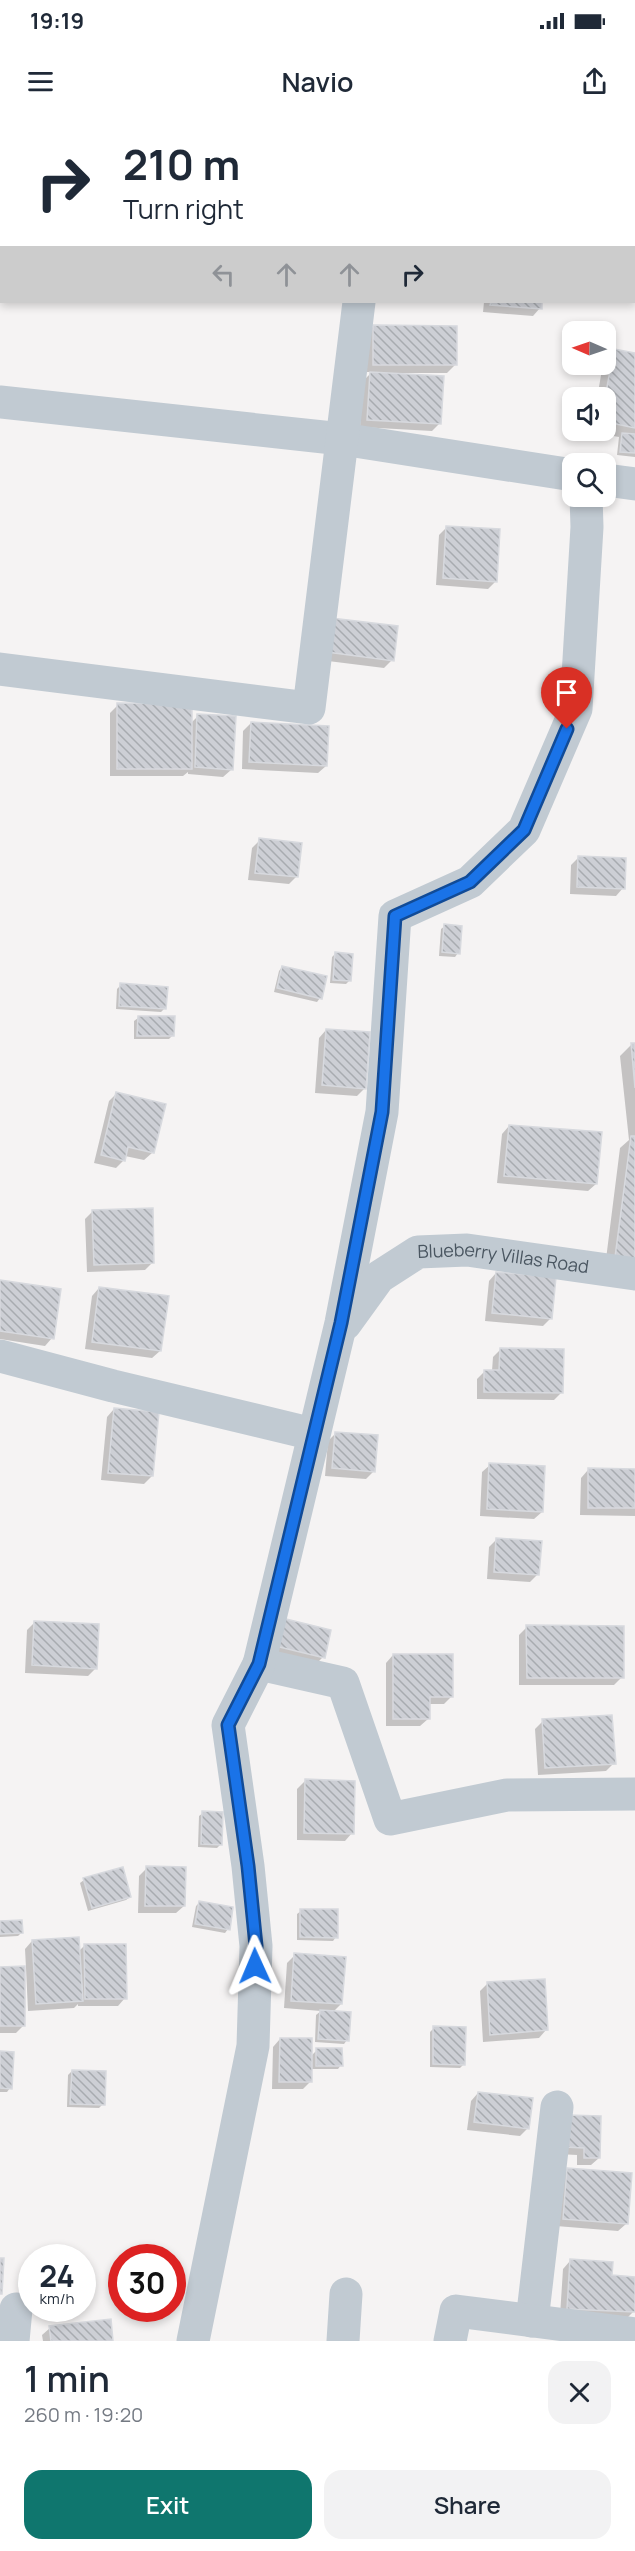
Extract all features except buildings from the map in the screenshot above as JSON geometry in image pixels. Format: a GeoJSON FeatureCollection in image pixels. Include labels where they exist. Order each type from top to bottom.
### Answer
{"type":"FeatureCollection","features":[{"type":"Feature","properties":{"kind":"street"},"geometry":{"type":"LineString","coordinates":[[0,669],[309,708],[359,303]]}},
{"type":"Feature","properties":{"kind":"street"},"geometry":{"type":"LineString","coordinates":[[0,402],[342,439],[562,473]]}},
{"type":"Feature","properties":{"kind":"street"},"geometry":{"type":"LineString","coordinates":[[616,481],[635,484]]}},
{"type":"Feature","properties":{"kind":"street"},"geometry":{"type":"LineString","coordinates":[[193,2341],[253,2046],[256,1946],[248,1866],[228,1725],[259,1664],[338,1335],[382,1112],[395,916],[470,882],[524,830],[576,710],[586,507]]}},
{"type":"Feature","properties":{"kind":"street","name":"Blueberry Villas Road"},"geometry":{"type":"LineString","coordinates":[[338,1335],[379,1277],[418,1252],[467,1250],[635,1274]]}},
{"type":"Feature","properties":{"kind":"street"},"geometry":{"type":"LineString","coordinates":[[0,1356],[313,1434]]}},
{"type":"Feature","properties":{"kind":"street"},"geometry":{"type":"LineString","coordinates":[[259,1664],[343,1683],[390,1819],[507,1795],[635,1794]]}},
{"type":"Feature","properties":{"kind":"street"},"geometry":{"type":"LineString","coordinates":[[532,2321],[556,2107]]}},
{"type":"Feature","properties":{"kind":"street"},"geometry":{"type":"LineString","coordinates":[[344,2341],[346,2294]]}},
{"type":"Feature","properties":{"kind":"street"},"geometry":{"type":"LineString","coordinates":[[13,2341],[16,2309]]}},
{"type":"Feature","properties":{"kind":"street"},"geometry":{"type":"LineString","coordinates":[[450,2341],[456,2311],[635,2334]]}},
{"type":"Feature","properties":{"kind":"route"},"geometry":{"type":"LineString","coordinates":[[255,1966],[256,1946],[248,1866],[228,1725],[259,1664],[341,1323],[382,1112],[395,916],[470,882],[524,830],[567,729]]}}]}
